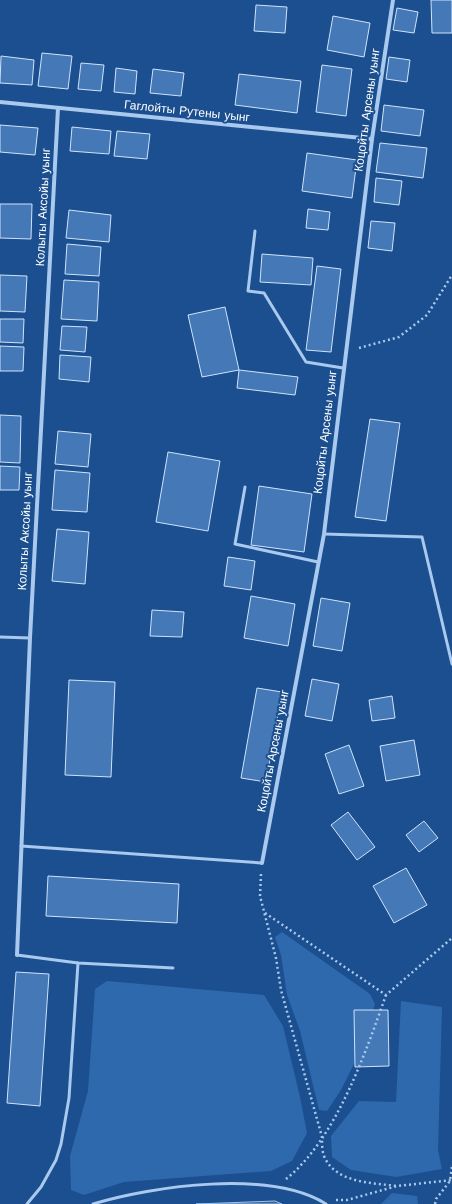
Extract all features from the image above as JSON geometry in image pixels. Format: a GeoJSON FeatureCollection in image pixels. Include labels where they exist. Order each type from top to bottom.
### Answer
{"type":"FeatureCollection","features":[{"type":"Feature","properties":{"kind":"street","name":"Коцойты Арсены уынг"},"geometry":{"type":"LineString","coordinates":[[262,864],[324,534],[372,139],[393,0]]}},
{"type":"Feature","properties":{"kind":"street","name":"Гаглойты Рутены уынг"},"geometry":{"type":"LineString","coordinates":[[0,102],[372,139]]}},
{"type":"Feature","properties":{"kind":"street","name":"Колыты Аксойы уынг"},"geometry":{"type":"LineString","coordinates":[[17,954],[30,638],[58,108]]}},
{"type":"Feature","properties":{"kind":"lane"},"geometry":{"type":"LineString","coordinates":[[255,231],[248,291],[264,293],[306,362],[343,368]]}},
{"type":"Feature","properties":{"kind":"lane"},"geometry":{"type":"LineString","coordinates":[[245,487],[235,544],[318,562]]}},
{"type":"Feature","properties":{"kind":"lane"},"geometry":{"type":"LineString","coordinates":[[324,534],[422,538],[452,664]]}},
{"type":"Feature","properties":{"kind":"lane"},"geometry":{"type":"LineString","coordinates":[[0,637],[30,638]]}},
{"type":"Feature","properties":{"kind":"lane"},"geometry":{"type":"LineString","coordinates":[[21,846],[262,864]]}},
{"type":"Feature","properties":{"kind":"lane"},"geometry":{"type":"LineString","coordinates":[[17,954],[78,963],[173,968]]}},
{"type":"Feature","properties":{"kind":"lane"},"geometry":{"type":"LineString","coordinates":[[27,1204],[41,1187],[56,1160],[62,1144],[69,1098],[78,963]]}},
{"type":"Feature","properties":{"kind":"lane"},"geometry":{"type":"LineString","coordinates":[[93,1204],[121,1195],[182,1187],[242,1184],[276,1186],[318,1199],[326,1204]]}},
{"type":"Feature","properties":{"kind":"path"},"geometry":{"type":"LineString","coordinates":[[345,352],[399,337],[427,315],[452,275]]}},
{"type":"Feature","properties":{"kind":"path"},"geometry":{"type":"LineString","coordinates":[[262,864],[260,896],[276,958],[281,990],[322,1137],[324,1156],[334,1170],[356,1181],[396,1186]]}},
{"type":"Feature","properties":{"kind":"path"},"geometry":{"type":"LineString","coordinates":[[264,912],[386,995]]}},
{"type":"Feature","properties":{"kind":"path"},"geometry":{"type":"LineString","coordinates":[[276,1186],[299,1168],[322,1137],[349,1091],[364,1058],[386,995],[452,938]]}},
{"type":"Feature","properties":{"kind":"path"},"geometry":{"type":"LineString","coordinates":[[435,1204],[436,1198],[451,1181],[452,1166]]}},
{"type":"Feature","properties":{"kind":"path"},"geometry":{"type":"LineString","coordinates":[[318,1199],[347,1200],[396,1186],[451,1181]]}},
{"type":"Feature","properties":{"kind":"shaded area"},"geometry":{"type":"Polygon","coordinates":[[[282,932],[370,994],[375,1004],[360,1052],[341,1090],[327,1111],[319,1110],[300,1031],[287,995],[281,955],[275,937],[282,932]]]}},
{"type":"Feature","properties":{"kind":"shaded area"},"geometry":{"type":"Polygon","coordinates":[[[107,981],[264,995],[283,1026],[307,1133],[292,1161],[271,1171],[124,1182],[84,1195],[71,1190],[70,1156],[88,1091],[95,989],[107,981]]]}},
{"type":"Feature","properties":{"kind":"shaded area"},"geometry":{"type":"Polygon","coordinates":[[[401,1001],[442,1007],[438,1150],[442,1169],[396,1177],[351,1170],[332,1157],[331,1136],[359,1101],[396,1102],[401,1001]]]}},
{"type":"Feature","properties":{"kind":"shaded area"},"geometry":{"type":"Polygon","coordinates":[[[392,1193],[417,1196],[418,1204],[381,1204],[392,1193]]]}},
{"type":"Feature","properties":{"kind":"shaded area"},"geometry":{"type":"Polygon","coordinates":[[[275,1201],[282,1204],[196,1204],[275,1201]]]}},
{"type":"Feature","properties":{"kind":"building"},"geometry":{"type":"Polygon","coordinates":[[[431,0],[452,0],[452,33],[432,33],[431,0]]]}},
{"type":"Feature","properties":{"kind":"building"},"geometry":{"type":"Polygon","coordinates":[[[256,5],[287,7],[285,33],[254,31],[256,5]]]}},
{"type":"Feature","properties":{"kind":"building"},"geometry":{"type":"Polygon","coordinates":[[[397,8],[418,12],[414,33],[393,30],[397,8]]]}},
{"type":"Feature","properties":{"kind":"building"},"geometry":{"type":"Polygon","coordinates":[[[333,16],[370,23],[364,57],[327,50],[333,16]]]}},
{"type":"Feature","properties":{"kind":"building"},"geometry":{"type":"Polygon","coordinates":[[[42,53],[72,56],[68,89],[38,86],[42,53]]]}},
{"type":"Feature","properties":{"kind":"building"},"geometry":{"type":"Polygon","coordinates":[[[1,56],[34,60],[32,85],[0,83],[1,56]]]}},
{"type":"Feature","properties":{"kind":"building"},"geometry":{"type":"Polygon","coordinates":[[[389,57],[410,60],[407,82],[386,79],[389,57]]]}},
{"type":"Feature","properties":{"kind":"building"},"geometry":{"type":"Polygon","coordinates":[[[81,63],[104,65],[101,91],[78,89],[81,63]]]}},
{"type":"Feature","properties":{"kind":"building"},"geometry":{"type":"Polygon","coordinates":[[[322,65],[352,69],[346,116],[316,112],[322,65]]]}},
{"type":"Feature","properties":{"kind":"building"},"geometry":{"type":"Polygon","coordinates":[[[116,68],[137,71],[135,94],[114,92],[116,68]]]}},
{"type":"Feature","properties":{"kind":"building"},"geometry":{"type":"Polygon","coordinates":[[[153,69],[184,73],[181,96],[150,93],[153,69]]]}},
{"type":"Feature","properties":{"kind":"building"},"geometry":{"type":"Polygon","coordinates":[[[239,74],[301,81],[297,113],[235,105],[239,74]]]}},
{"type":"Feature","properties":{"kind":"building"},"geometry":{"type":"Polygon","coordinates":[[[384,105],[424,110],[420,136],[381,131],[384,105]]]}},
{"type":"Feature","properties":{"kind":"building"},"geometry":{"type":"Polygon","coordinates":[[[0,125],[38,128],[35,155],[0,152],[0,125]]]}},
{"type":"Feature","properties":{"kind":"building"},"geometry":{"type":"Polygon","coordinates":[[[72,127],[111,131],[109,154],[70,151],[72,127]]]}},
{"type":"Feature","properties":{"kind":"building"},"geometry":{"type":"Polygon","coordinates":[[[117,131],[150,134],[147,159],[114,156],[117,131]]]}},
{"type":"Feature","properties":{"kind":"building"},"geometry":{"type":"Polygon","coordinates":[[[380,143],[427,148],[423,178],[376,172],[380,143]]]}},
{"type":"Feature","properties":{"kind":"building"},"geometry":{"type":"Polygon","coordinates":[[[307,153],[357,160],[352,198],[302,191],[307,153]]]}},
{"type":"Feature","properties":{"kind":"building"},"geometry":{"type":"Polygon","coordinates":[[[376,178],[402,181],[399,205],[374,202],[376,178]]]}},
{"type":"Feature","properties":{"kind":"building"},"geometry":{"type":"Polygon","coordinates":[[[0,204],[32,204],[31,239],[0,238],[0,204]]]}},
{"type":"Feature","properties":{"kind":"building"},"geometry":{"type":"Polygon","coordinates":[[[308,209],[330,212],[328,230],[306,228],[308,209]]]}},
{"type":"Feature","properties":{"kind":"building"},"geometry":{"type":"Polygon","coordinates":[[[69,210],[111,215],[109,242],[66,238],[69,210]]]}},
{"type":"Feature","properties":{"kind":"building"},"geometry":{"type":"Polygon","coordinates":[[[371,221],[395,223],[392,251],[368,248],[371,221]]]}},
{"type":"Feature","properties":{"kind":"building"},"geometry":{"type":"Polygon","coordinates":[[[67,244],[101,247],[99,276],[65,274],[67,244]]]}},
{"type":"Feature","properties":{"kind":"building"},"geometry":{"type":"Polygon","coordinates":[[[262,254],[313,258],[311,285],[260,282],[262,254]]]}},
{"type":"Feature","properties":{"kind":"building"},"geometry":{"type":"Polygon","coordinates":[[[317,266],[341,269],[331,352],[306,350],[317,266]]]}},
{"type":"Feature","properties":{"kind":"building"},"geometry":{"type":"Polygon","coordinates":[[[0,275],[27,276],[25,312],[0,311],[0,275]]]}},
{"type":"Feature","properties":{"kind":"building"},"geometry":{"type":"Polygon","coordinates":[[[64,280],[99,282],[97,321],[61,319],[64,280]]]}},
{"type":"Feature","properties":{"kind":"building"},"geometry":{"type":"Polygon","coordinates":[[[225,307],[239,370],[202,377],[188,315],[225,307]]]}},
{"type":"Feature","properties":{"kind":"building"},"geometry":{"type":"Polygon","coordinates":[[[0,319],[24,319],[23,343],[0,342],[0,319]]]}},
{"type":"Feature","properties":{"kind":"building"},"geometry":{"type":"Polygon","coordinates":[[[62,326],[87,327],[85,352],[60,350],[62,326]]]}},
{"type":"Feature","properties":{"kind":"building"},"geometry":{"type":"Polygon","coordinates":[[[0,346],[24,347],[23,371],[0,371],[0,346]]]}},
{"type":"Feature","properties":{"kind":"building"},"geometry":{"type":"Polygon","coordinates":[[[60,355],[91,357],[89,382],[59,379],[60,355]]]}},
{"type":"Feature","properties":{"kind":"building"},"geometry":{"type":"Polygon","coordinates":[[[239,370],[298,377],[295,395],[237,388],[239,370]]]}},
{"type":"Feature","properties":{"kind":"building"},"geometry":{"type":"Polygon","coordinates":[[[0,415],[21,416],[20,463],[0,462],[0,415]]]}},
{"type":"Feature","properties":{"kind":"building"},"geometry":{"type":"Polygon","coordinates":[[[370,419],[400,423],[386,521],[355,517],[370,419]]]}},
{"type":"Feature","properties":{"kind":"building"},"geometry":{"type":"Polygon","coordinates":[[[58,431],[91,434],[88,467],[55,464],[58,431]]]}},
{"type":"Feature","properties":{"kind":"building"},"geometry":{"type":"Polygon","coordinates":[[[168,452],[220,461],[208,531],[156,522],[168,452]]]}},
{"type":"Feature","properties":{"kind":"building"},"geometry":{"type":"Polygon","coordinates":[[[0,466],[20,467],[19,490],[0,490],[0,466]]]}},
{"type":"Feature","properties":{"kind":"building"},"geometry":{"type":"Polygon","coordinates":[[[55,470],[90,473],[87,512],[52,510],[55,470]]]}},
{"type":"Feature","properties":{"kind":"building"},"geometry":{"type":"Polygon","coordinates":[[[259,486],[312,494],[304,552],[251,545],[259,486]]]}},
{"type":"Feature","properties":{"kind":"building"},"geometry":{"type":"Polygon","coordinates":[[[57,529],[89,532],[85,584],[52,581],[57,529]]]}},
{"type":"Feature","properties":{"kind":"building"},"geometry":{"type":"Polygon","coordinates":[[[228,557],[255,561],[251,590],[224,586],[228,557]]]}},
{"type":"Feature","properties":{"kind":"building"},"geometry":{"type":"Polygon","coordinates":[[[251,596],[295,604],[288,646],[244,638],[251,596]]]}},
{"type":"Feature","properties":{"kind":"building"},"geometry":{"type":"Polygon","coordinates":[[[321,598],[350,603],[342,651],[313,646],[321,598]]]}},
{"type":"Feature","properties":{"kind":"building"},"geometry":{"type":"Polygon","coordinates":[[[152,610],[184,612],[182,637],[150,636],[152,610]]]}},
{"type":"Feature","properties":{"kind":"building"},"geometry":{"type":"Polygon","coordinates":[[[312,679],[339,684],[332,721],[305,716],[312,679]]]}},
{"type":"Feature","properties":{"kind":"building"},"geometry":{"type":"Polygon","coordinates":[[[69,680],[115,682],[111,777],[65,775],[69,680]]]}},
{"type":"Feature","properties":{"kind":"building"},"geometry":{"type":"Polygon","coordinates":[[[257,688],[282,692],[266,782],[241,778],[257,688]]]}},
{"type":"Feature","properties":{"kind":"building"},"geometry":{"type":"Polygon","coordinates":[[[392,696],[395,718],[372,721],[369,700],[392,696]]]}},
{"type":"Feature","properties":{"kind":"building"},"geometry":{"type":"Polygon","coordinates":[[[414,740],[420,775],[386,781],[380,746],[414,740]]]}},
{"type":"Feature","properties":{"kind":"building"},"geometry":{"type":"Polygon","coordinates":[[[349,745],[364,786],[339,794],[325,754],[349,745]]]}},
{"type":"Feature","properties":{"kind":"building"},"geometry":{"type":"Polygon","coordinates":[[[348,812],[375,847],[357,860],[331,825],[348,812]]]}},
{"type":"Feature","properties":{"kind":"building"},"geometry":{"type":"Polygon","coordinates":[[[424,821],[438,838],[419,852],[406,835],[424,821]]]}},
{"type":"Feature","properties":{"kind":"building"},"geometry":{"type":"Polygon","coordinates":[[[406,868],[427,905],[394,923],[373,886],[406,868]]]}},
{"type":"Feature","properties":{"kind":"building"},"geometry":{"type":"Polygon","coordinates":[[[48,876],[179,884],[177,923],[46,916],[48,876]]]}},
{"type":"Feature","properties":{"kind":"building"},"geometry":{"type":"Polygon","coordinates":[[[16,972],[49,974],[40,1106],[7,1103],[16,972]]]}},
{"type":"Feature","properties":{"kind":"building"},"geometry":{"type":"Polygon","coordinates":[[[354,1010],[388,1010],[389,1066],[355,1067],[354,1010]]]}}]}
